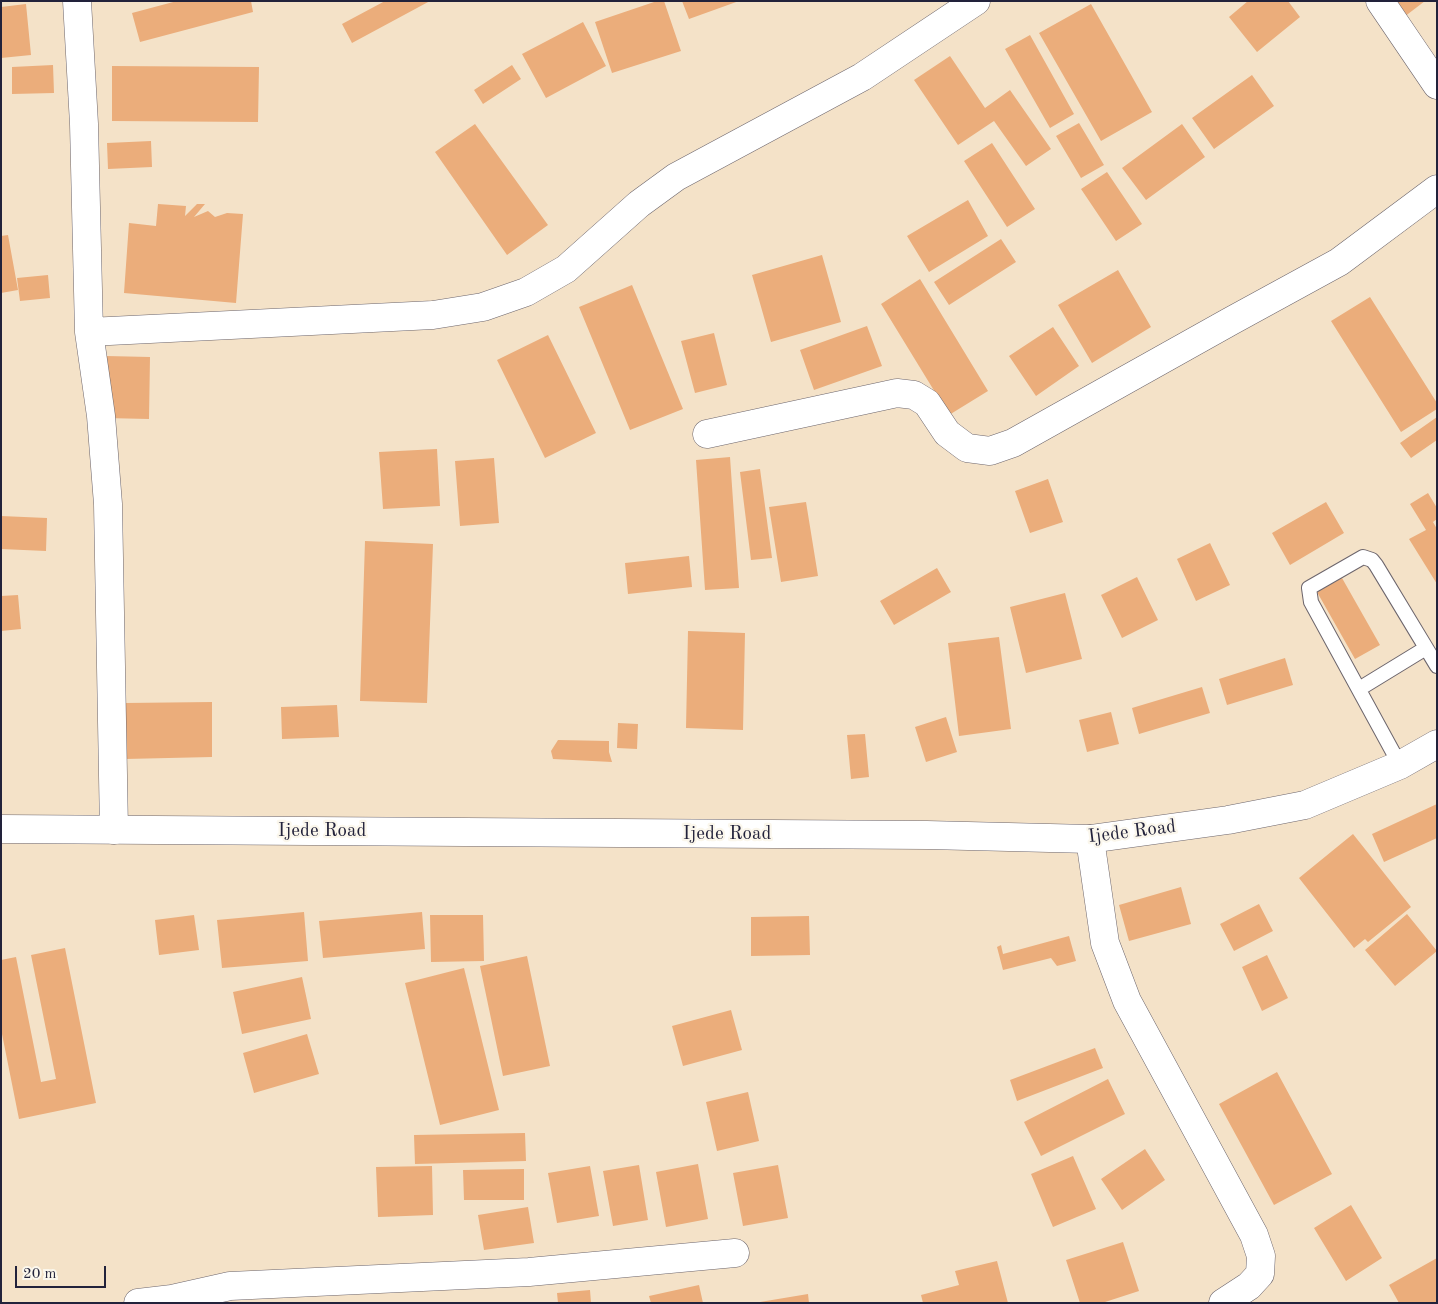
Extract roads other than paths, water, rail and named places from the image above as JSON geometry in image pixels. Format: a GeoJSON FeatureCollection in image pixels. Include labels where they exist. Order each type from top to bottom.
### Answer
{"type":"FeatureCollection","features":[{"type":"Feature","properties":{"kind":"street"},"geometry":{"type":"LineString","coordinates":[[78,1],[84,124],[89,332],[101,416],[108,504],[114,830]]}},
{"type":"Feature","properties":{"kind":"street"},"geometry":{"type":"LineString","coordinates":[[89,332],[433,316],[483,307],[526,292],[566,269],[639,204],[676,178],[862,77],[976,1]]}},
{"type":"Feature","properties":{"kind":"street"},"geometry":{"type":"LineString","coordinates":[[1380,1],[1437,85]]}},
{"type":"Feature","properties":{"kind":"street"},"geometry":{"type":"LineString","coordinates":[[707,434],[897,393],[914,395],[927,403],[947,433],[967,448],[990,451],[1013,443],[1231,320],[1339,262],[1437,189]]}},
{"type":"Feature","properties":{"kind":"street","name":"Ijede Road"},"geometry":{"type":"LineString","coordinates":[[1,829],[917,835],[1090,839],[1228,820],[1305,805],[1400,765],[1437,744]]}},
{"type":"Feature","properties":{"kind":"street"},"geometry":{"type":"LineString","coordinates":[[1090,839],[1105,943],[1127,1001],[1254,1235],[1261,1256],[1260,1274],[1249,1286],[1223,1303]]}},
{"type":"Feature","properties":{"kind":"street"},"geometry":{"type":"LineString","coordinates":[[138,1303],[172,1301],[230,1286],[529,1272],[735,1253]]}},
{"type":"Feature","properties":{"kind":"lane"},"geometry":{"type":"LineString","coordinates":[[1400,765],[1311,602],[1309,588],[1363,557],[1372,560],[1437,666]]}},
{"type":"Feature","properties":{"kind":"lane"},"geometry":{"type":"LineString","coordinates":[[1359,689],[1426,648]]}}]}
